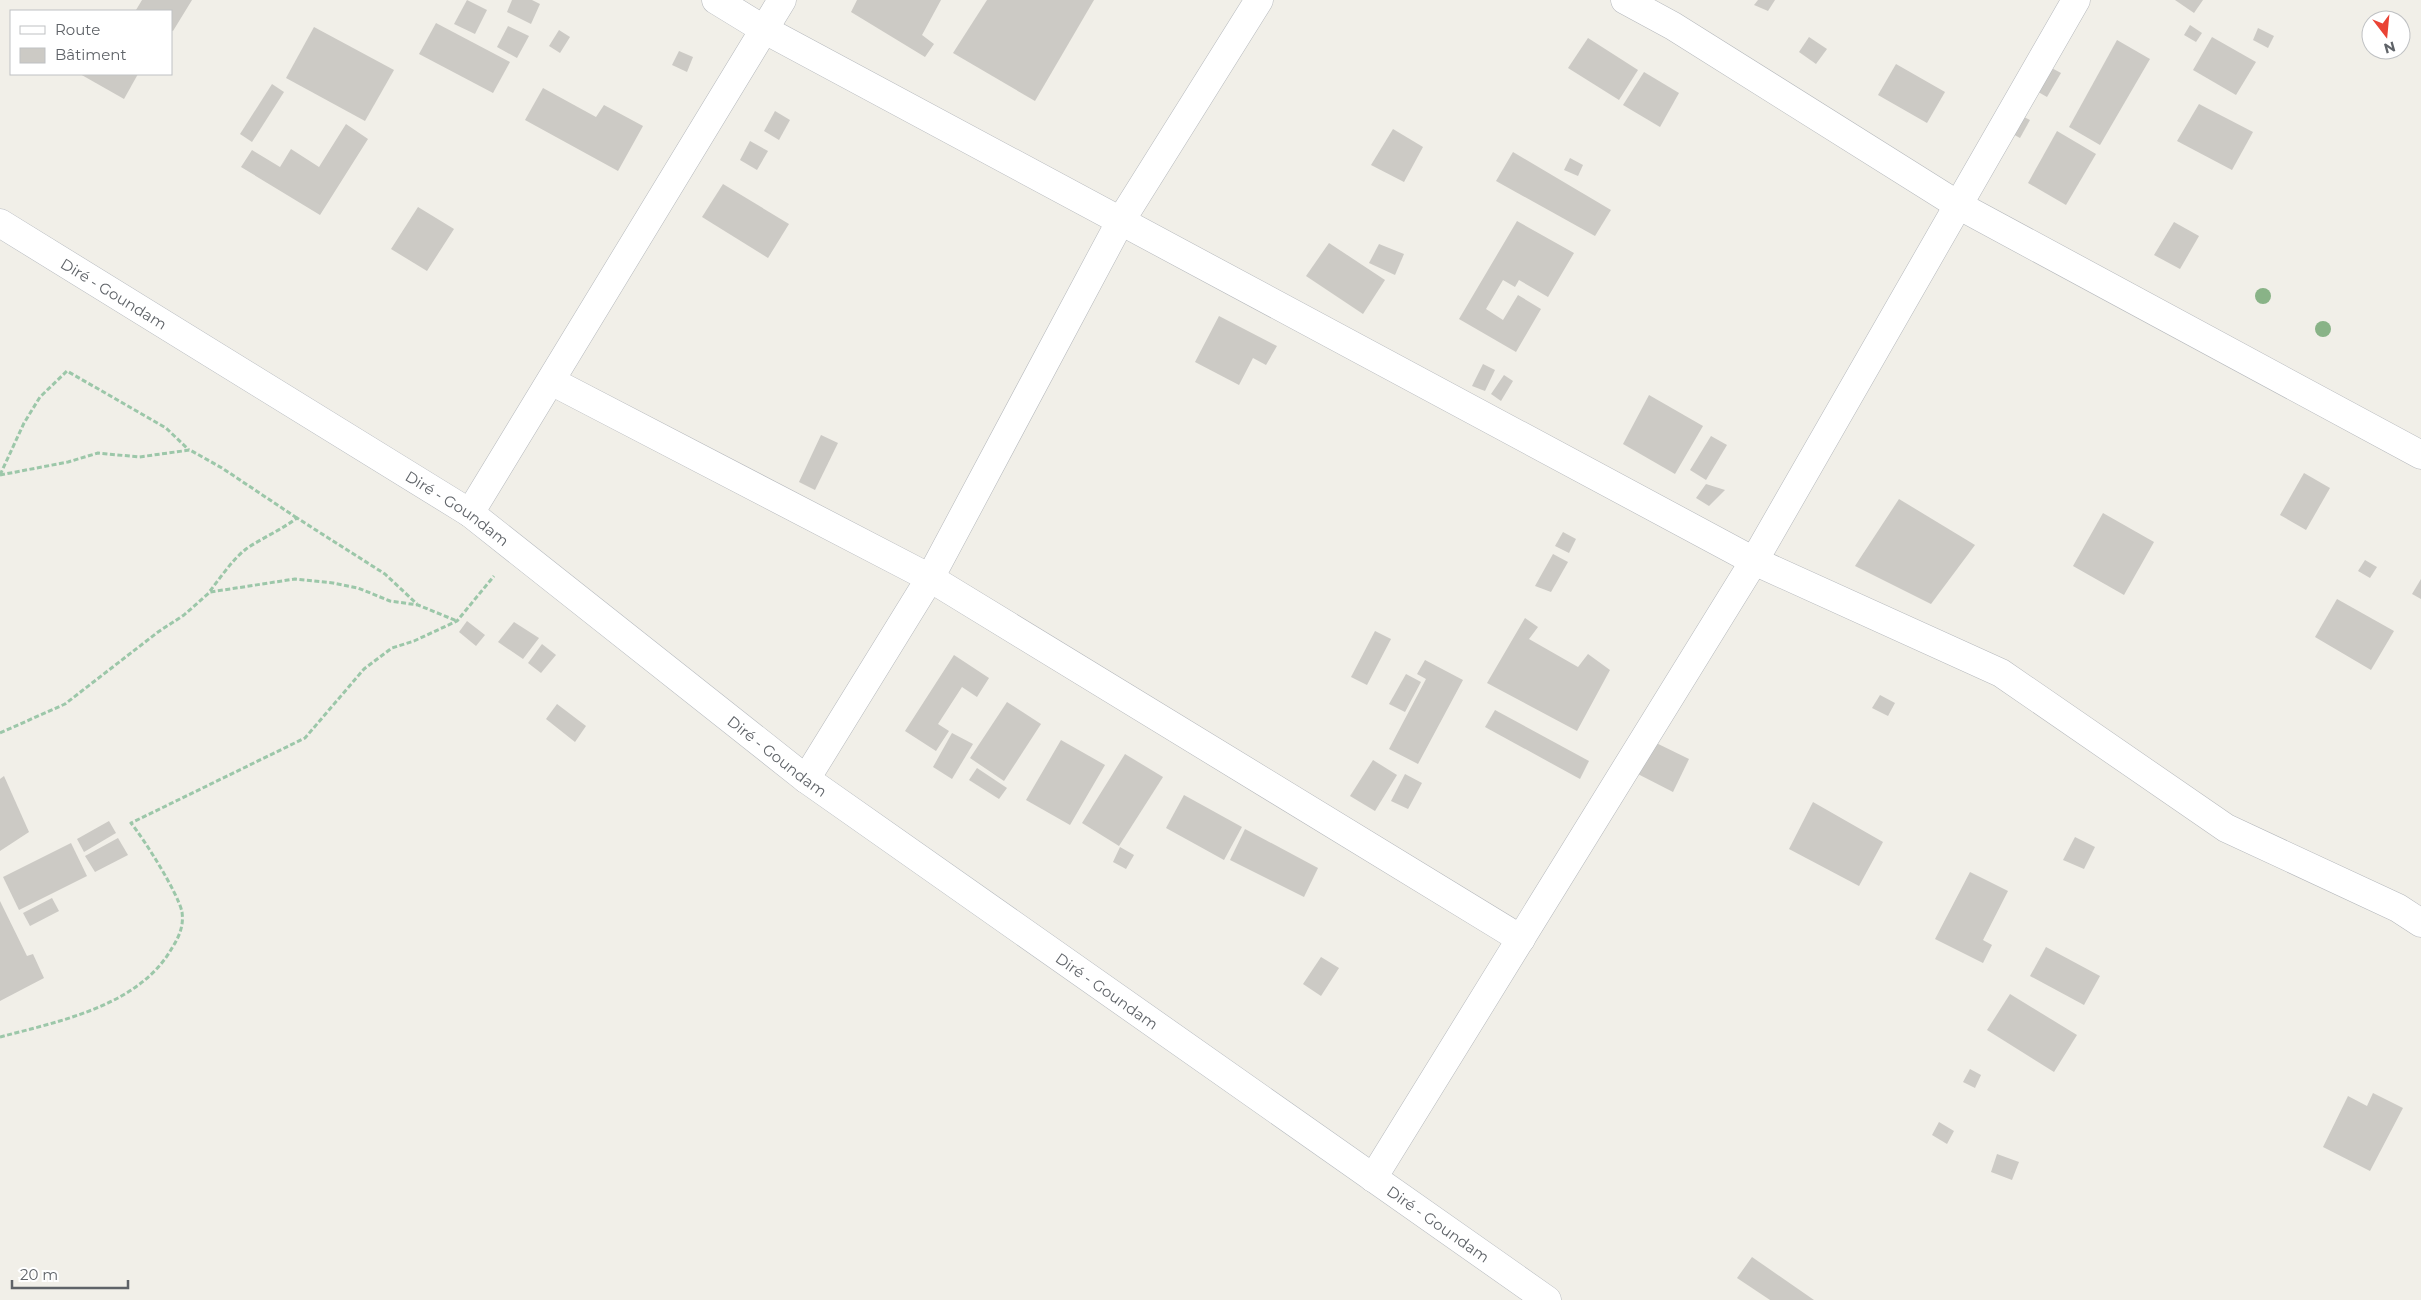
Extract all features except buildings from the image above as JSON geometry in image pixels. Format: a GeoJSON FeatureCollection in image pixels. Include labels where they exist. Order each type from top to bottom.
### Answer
{"type":"FeatureCollection","features":[{"type":"Feature","properties":{"kind":"street"},"geometry":{"type":"LineString","coordinates":[[716,0],[765,30],[1120,222],[1754,561],[2001,673],[2226,828],[2398,908],[2421,923]]}},
{"type":"Feature","properties":{"kind":"street"},"geometry":{"type":"LineString","coordinates":[[470,513],[782,0]]}},
{"type":"Feature","properties":{"kind":"street"},"geometry":{"type":"LineString","coordinates":[[806,778],[930,578],[1120,222],[1259,0]]}},
{"type":"Feature","properties":{"kind":"street"},"geometry":{"type":"LineString","coordinates":[[1625,0],[1673,26],[1958,205],[2421,455]]}},
{"type":"Feature","properties":{"kind":"street"},"geometry":{"type":"LineString","coordinates":[[1372,1178],[1754,561],[2076,0]]}},
{"type":"Feature","properties":{"kind":"street","name":"Diré - Goundam"},"geometry":{"type":"LineString","coordinates":[[0,223],[470,513],[806,778],[1547,1300]]}},
{"type":"Feature","properties":{"kind":"street"},"geometry":{"type":"LineString","coordinates":[[551,381],[930,578],[1521,938]]}},
{"type":"Feature","properties":{"kind":"path"},"geometry":{"type":"LineString","coordinates":[[0,475],[24,422],[40,397],[66,371],[166,428],[190,450],[222,468],[386,574],[418,605]]}},
{"type":"Feature","properties":{"kind":"path"},"geometry":{"type":"LineString","coordinates":[[0,475],[68,462],[98,453],[138,457],[190,450]]}},
{"type":"Feature","properties":{"kind":"path"},"geometry":{"type":"LineString","coordinates":[[0,733],[65,704],[158,632],[184,615],[210,592],[229,566],[246,549],[276,533],[298,518]]}},
{"type":"Feature","properties":{"kind":"path"},"geometry":{"type":"LineString","coordinates":[[0,1037],[66,1018],[135,990],[167,958],[181,933],[182,912],[144,840],[131,823],[305,738],[364,669],[392,648],[414,641],[456,621],[516,549]]}},
{"type":"Feature","properties":{"kind":"path"},"geometry":{"type":"LineString","coordinates":[[210,592],[295,579],[333,583],[358,588],[390,600],[418,605],[456,621]]}}]}
